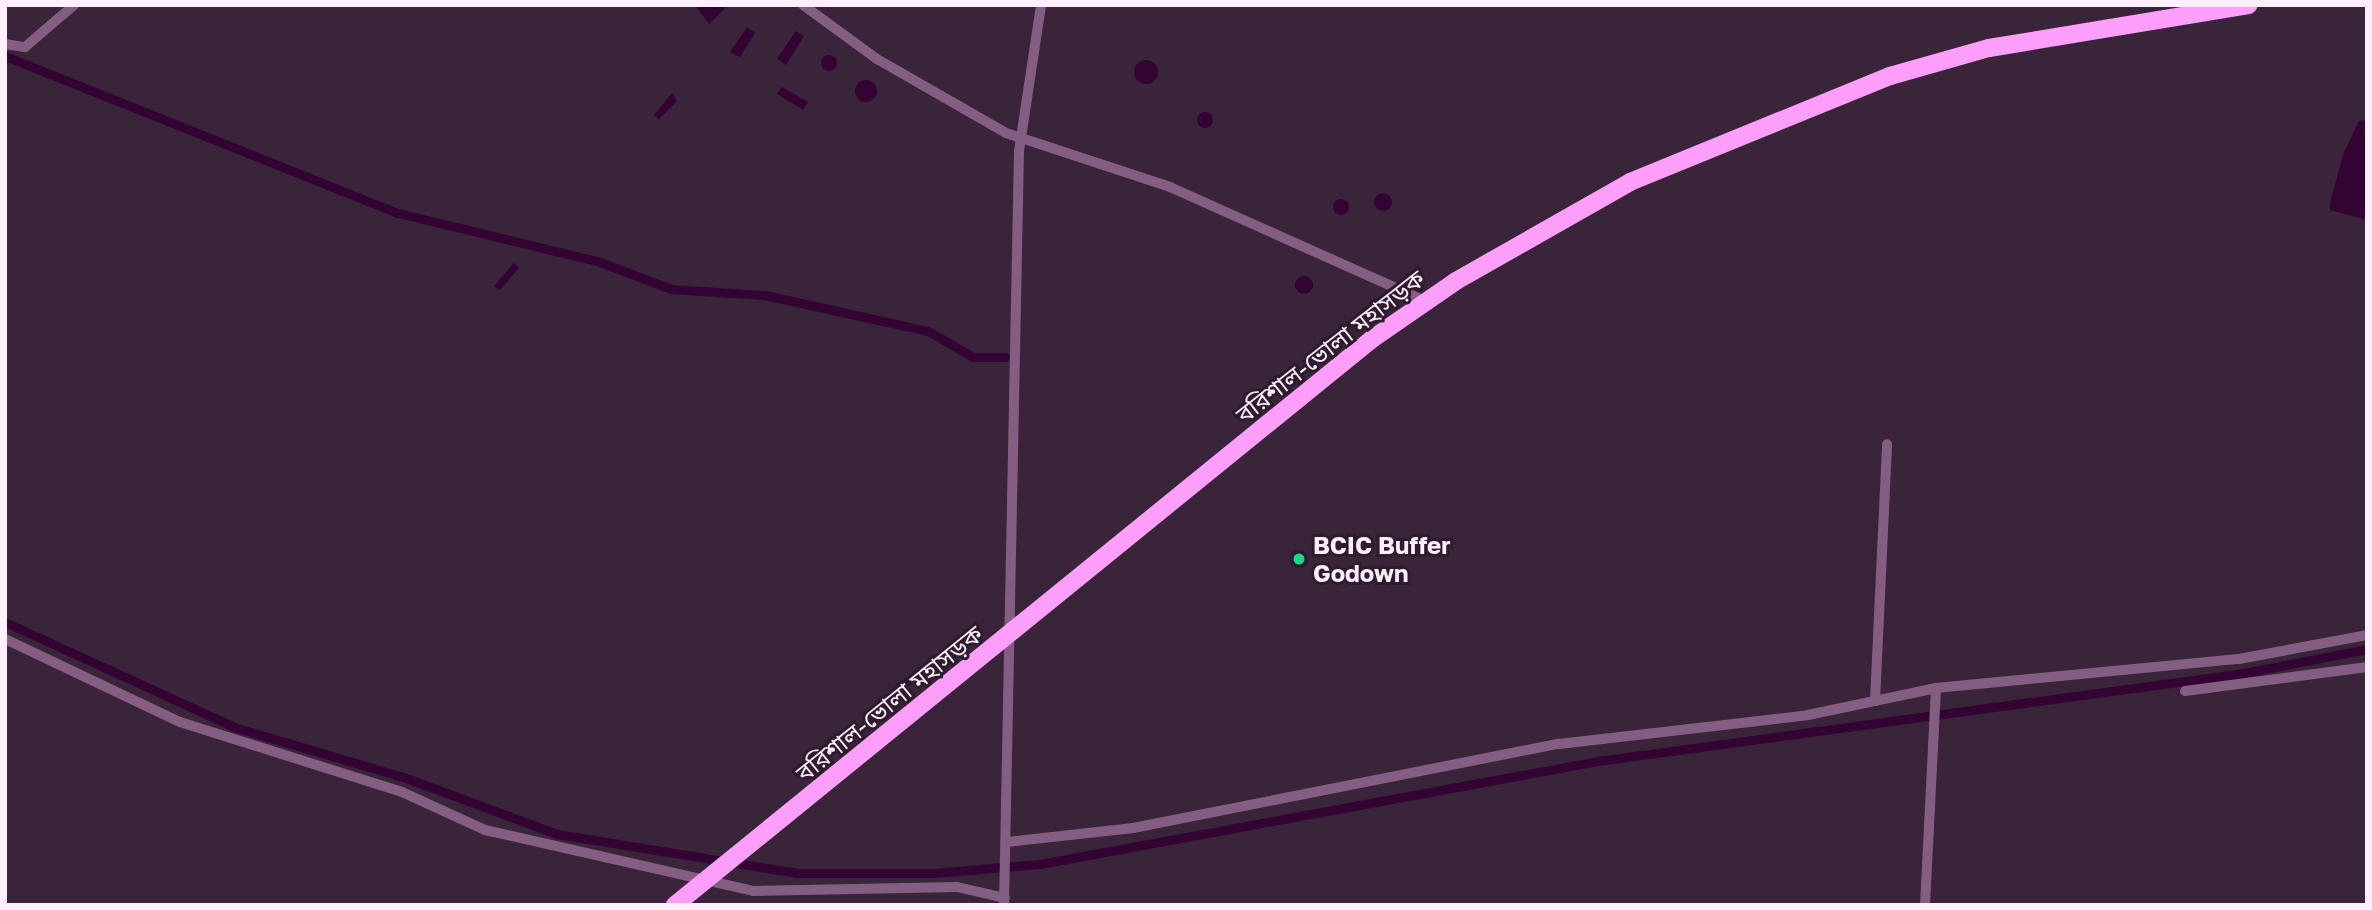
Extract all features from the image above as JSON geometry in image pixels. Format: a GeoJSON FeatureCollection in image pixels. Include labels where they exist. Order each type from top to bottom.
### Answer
{"type":"FeatureCollection","features":[{"type":"Feature","properties":{"kind":"highway","name":"বরিশাল-ভোলা মহাসড়ক"},"geometry":{"type":"LineString","coordinates":[[675,905],[746,851],[1425,301],[1630,181],[1890,76],[1989,48],[2248,5]]}},
{"type":"Feature","properties":{"kind":"street"},"geometry":{"type":"LineString","coordinates":[[5,44],[25,47],[74,5]]}},
{"type":"Feature","properties":{"kind":"street"},"geometry":{"type":"LineString","coordinates":[[803,5],[971,116],[1122,176],[1170,187],[1425,301]]}},
{"type":"Feature","properties":{"kind":"street"},"geometry":{"type":"LineString","coordinates":[[5,639],[180,722],[365,779],[485,830],[753,891],[957,887],[1005,901],[1022,136],[1041,5]]}},
{"type":"Feature","properties":{"kind":"street"},"geometry":{"type":"LineString","coordinates":[[1875,701],[1887,444]]}},
{"type":"Feature","properties":{"kind":"street"},"geometry":{"type":"LineString","coordinates":[[1007,847],[1133,828],[1559,744],[1808,715],[1875,701],[2239,659],[2367,635]]}},
{"type":"Feature","properties":{"kind":"street"},"geometry":{"type":"LineString","coordinates":[[2185,691],[2367,667]]}},
{"type":"Feature","properties":{"kind":"street"},"geometry":{"type":"LineString","coordinates":[[1925,905],[1936,694]]}},
{"type":"Feature","properties":{"kind":"shaded area"},"geometry":{"type":"Polygon","coordinates":[[[695,5],[728,5],[709,24],[695,5]]]}},
{"type":"Feature","properties":{"kind":"shaded area"},"geometry":{"type":"Polygon","coordinates":[[[747,27],[755,33],[740,57],[730,52],[747,27]]]}},
{"type":"Feature","properties":{"kind":"shaded area"},"geometry":{"type":"Polygon","coordinates":[[[796,31],[804,36],[786,65],[777,59],[796,31]]]}},
{"type":"Feature","properties":{"kind":"shaded area"},"geometry":{"type":"Polygon","coordinates":[[[829,55],[835,57],[835,69],[829,71],[823,69],[821,63],[823,57],[829,55]]]}},
{"type":"Feature","properties":{"kind":"shaded area"},"geometry":{"type":"Polygon","coordinates":[[[1146,60],[1155,63],[1158,72],[1155,81],[1146,84],[1137,81],[1134,72],[1137,63],[1146,60]]]}},
{"type":"Feature","properties":{"kind":"shaded area"},"geometry":{"type":"Polygon","coordinates":[[[866,80],[874,83],[877,91],[874,99],[866,102],[858,99],[855,91],[858,83],[866,80]]]}},
{"type":"Feature","properties":{"kind":"shaded area"},"geometry":{"type":"Polygon","coordinates":[[[782,87],[808,102],[803,110],[777,94],[782,87]]]}},
{"type":"Feature","properties":{"kind":"shaded area"},"geometry":{"type":"Polygon","coordinates":[[[672,93],[677,101],[659,119],[654,115],[672,93]]]}},
{"type":"Feature","properties":{"kind":"shaded area"},"geometry":{"type":"Polygon","coordinates":[[[1202,112],[1208,112],[1213,120],[1211,126],[1202,128],[1197,123],[1197,117],[1202,112]]]}},
{"type":"Feature","properties":{"kind":"shaded area"},"geometry":{"type":"Polygon","coordinates":[[[2367,120],[2367,220],[2330,210],[2330,203],[2344,152],[2359,121],[2367,120]]]}},
{"type":"Feature","properties":{"kind":"shaded area"},"geometry":{"type":"Polygon","coordinates":[[[1383,193],[1389,196],[1392,202],[1389,208],[1383,211],[1377,208],[1374,202],[1377,196],[1383,193]]]}},
{"type":"Feature","properties":{"kind":"shaded area"},"geometry":{"type":"Polygon","coordinates":[[[1341,199],[1347,201],[1347,213],[1341,215],[1335,213],[1333,207],[1335,201],[1341,199]]]}},
{"type":"Feature","properties":{"kind":"shaded area"},"geometry":{"type":"Polygon","coordinates":[[[514,263],[519,268],[500,290],[494,286],[514,263]]]}},
{"type":"Feature","properties":{"kind":"shaded area"},"geometry":{"type":"Polygon","coordinates":[[[1300,276],[1308,276],[1313,285],[1311,292],[1300,294],[1295,289],[1295,281],[1300,276]]]}},
{"type":"Feature","properties":{"kind":"waterway"},"geometry":{"type":"LineString","coordinates":[[5,56],[398,213],[600,262],[671,289],[765,295],[928,331],[973,357],[1005,357]]}},
{"type":"Feature","properties":{"kind":"waterway"},"geometry":{"type":"LineString","coordinates":[[5,622],[234,727],[409,779],[557,834],[798,873],[934,873],[1040,864],[1598,761],[2244,673],[2367,649]]}},
{"type":"Feature","properties":{"kind":"place","name":"BCIC Buffer Godown"},"geometry":{"type":"Point","coordinates":[1299,559]}}]}
